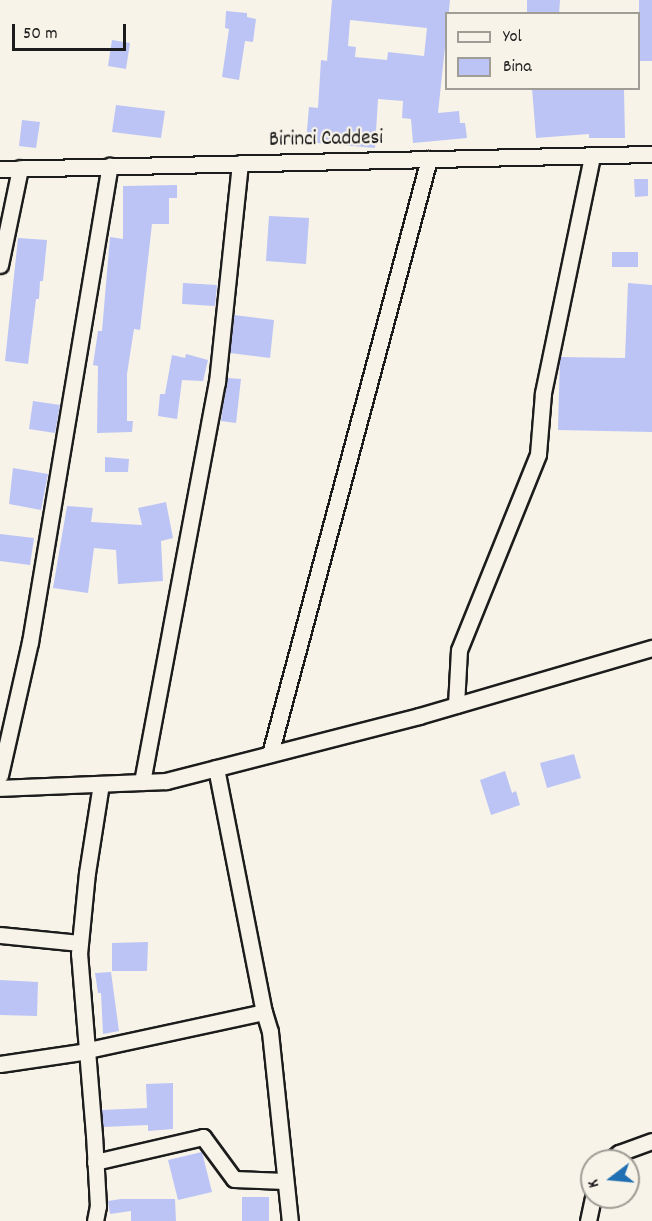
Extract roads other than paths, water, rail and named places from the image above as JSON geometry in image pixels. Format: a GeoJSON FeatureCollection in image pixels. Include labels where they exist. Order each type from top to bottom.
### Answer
{"type":"FeatureCollection","features":[{"type":"Feature","properties":{"kind":"street","name":"Birinci Caddesi"},"geometry":{"type":"LineString","coordinates":[[0,169],[652,154]]}},
{"type":"Feature","properties":{"kind":"street"},"geometry":{"type":"LineString","coordinates":[[456,705],[459,650],[538,454],[543,393],[592,156]]}},
{"type":"Feature","properties":{"kind":"street"},"geometry":{"type":"LineString","coordinates":[[270,754],[429,159]]}},
{"type":"Feature","properties":{"kind":"street"},"geometry":{"type":"LineString","coordinates":[[142,782],[218,382],[240,163]]}},
{"type":"Feature","properties":{"kind":"street"},"geometry":{"type":"LineString","coordinates":[[0,775],[32,630],[110,166]]}},
{"type":"Feature","properties":{"kind":"street"},"geometry":{"type":"LineString","coordinates":[[0,265],[20,168]]}},
{"type":"Feature","properties":{"kind":"street"},"geometry":{"type":"LineString","coordinates":[[0,788],[166,781],[456,705],[652,648]]}},
{"type":"Feature","properties":{"kind":"street"},"geometry":{"type":"LineString","coordinates":[[216,768],[264,1012],[270,1032],[290,1221]]}},
{"type":"Feature","properties":{"kind":"street"},"geometry":{"type":"LineString","coordinates":[[94,1221],[98,1206],[80,943],[101,784]]}},
{"type":"Feature","properties":{"kind":"street"},"geometry":{"type":"LineString","coordinates":[[0,935],[80,943]]}},
{"type":"Feature","properties":{"kind":"street"},"geometry":{"type":"LineString","coordinates":[[0,1064],[88,1050],[264,1012]]}},
{"type":"Feature","properties":{"kind":"street"},"geometry":{"type":"LineString","coordinates":[[95,1162],[203,1137],[234,1179],[285,1181]]}},
{"type":"Feature","properties":{"kind":"street"},"geometry":{"type":"LineString","coordinates":[[630,1149],[652,1141]]}}]}
